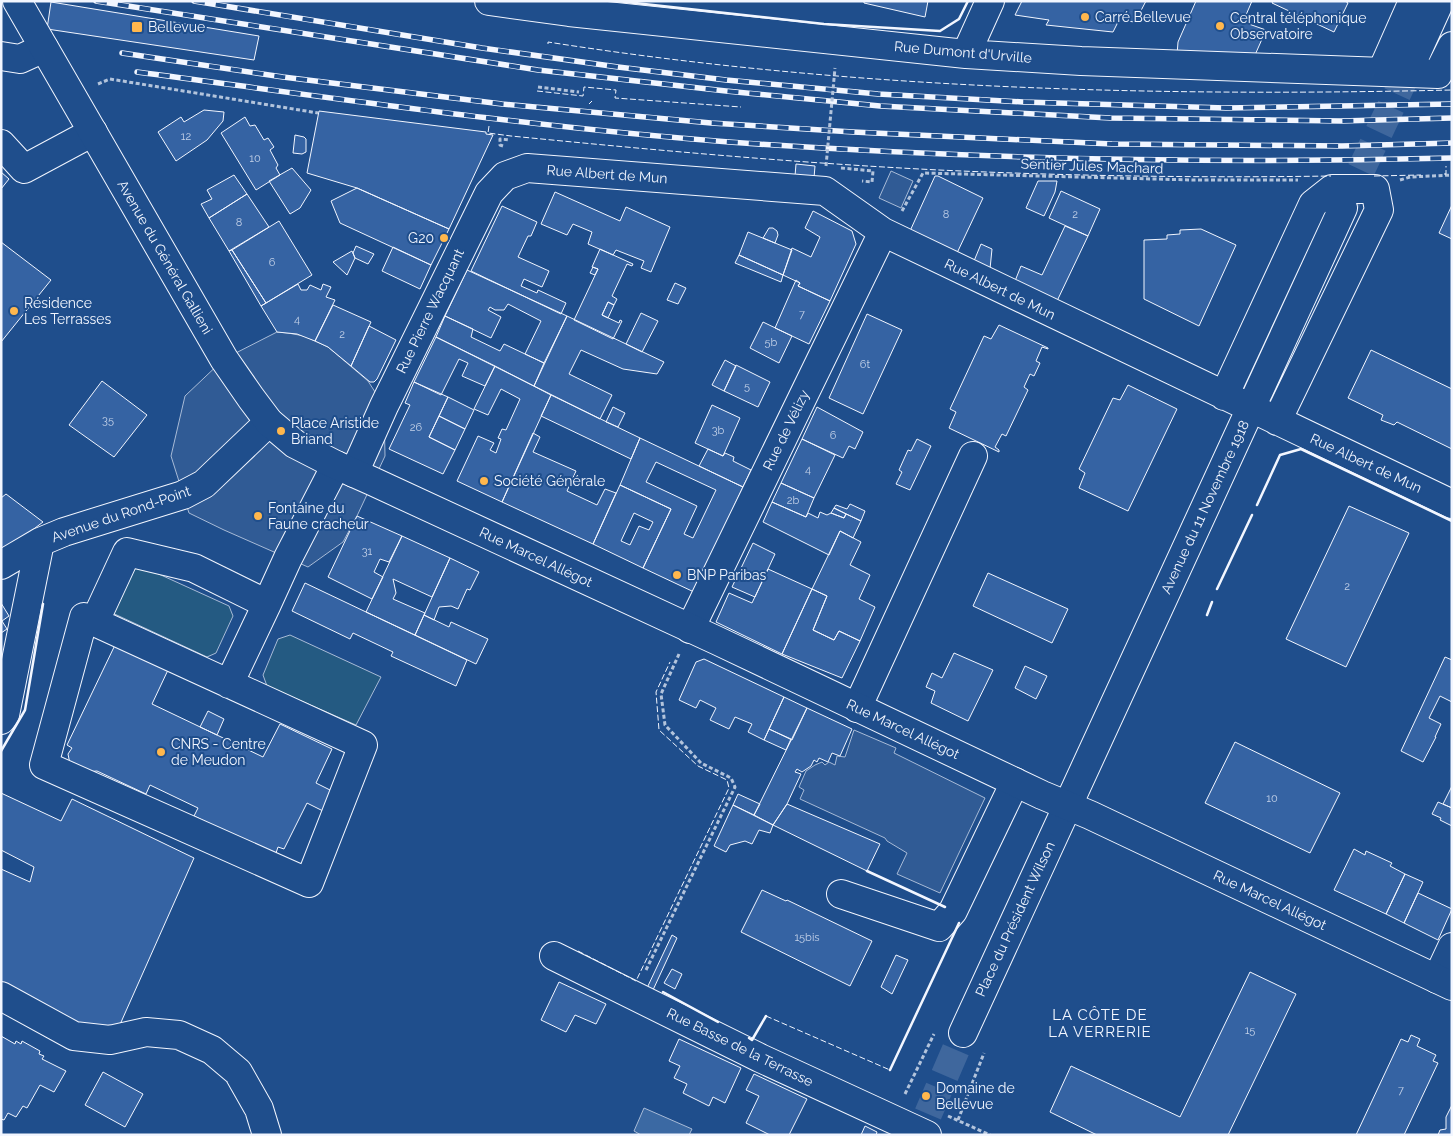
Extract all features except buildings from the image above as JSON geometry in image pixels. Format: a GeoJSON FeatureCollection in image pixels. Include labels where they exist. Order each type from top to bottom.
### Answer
{"type":"FeatureCollection","features":[{"type":"Feature","properties":{"kind":"street","name":"Avenue du Général Gallieni"},"geometry":{"type":"LineString","coordinates":[[18,1],[224,359],[251,398],[269,422],[295,444],[345,469]]}},
{"type":"Feature","properties":{"kind":"street","name":"Rue Dumont d'Urville"},"geometry":{"type":"LineString","coordinates":[[489,1],[571,6],[966,54],[1081,61],[1438,74],[1452,46]]}},
{"type":"Feature","properties":{"kind":"street"},"geometry":{"type":"LineString","coordinates":[[966,54],[990,1]]}},
{"type":"Feature","properties":{"kind":"street"},"geometry":{"type":"LineString","coordinates":[[1382,71],[1413,1]]}},
{"type":"Feature","properties":{"kind":"street"},"geometry":{"type":"LineString","coordinates":[[1415,56],[1440,1]]}},
{"type":"Feature","properties":{"kind":"street"},"geometry":{"type":"LineString","coordinates":[[1,56],[20,59],[44,48]]}},
{"type":"Feature","properties":{"kind":"street"},"geometry":{"type":"LineString","coordinates":[[1,144],[24,169],[93,132]]}},
{"type":"Feature","properties":{"kind":"street","name":"Rue Albert de Mun"},"geometry":{"type":"LineString","coordinates":[[528,168],[825,190],[883,232],[1452,504]]}},
{"type":"Feature","properties":{"kind":"street","name":"Rue Pierre Wacquant"},"geometry":{"type":"LineString","coordinates":[[229,684],[288,558],[384,406],[489,193],[505,176],[528,168]]}},
{"type":"Feature","properties":{"kind":"street"},"geometry":{"type":"LineString","coordinates":[[1224,396],[1313,204],[1375,189],[1379,210],[1277,421]]}},
{"type":"Feature","properties":{"kind":"street","name":"Avenue du 11 Novembre 1918"},"geometry":{"type":"LineString","coordinates":[[1068,806],[1250,408],[1338,199]]}},
{"type":"Feature","properties":{"kind":"street","name":"Rue de Vélizy"},"geometry":{"type":"LineString","coordinates":[[690,629],[883,232]]}},
{"type":"Feature","properties":{"kind":"street","name":"Avenue du Rond-Point"},"geometry":{"type":"LineString","coordinates":[[1,720],[5,715],[40,542],[64,532],[183,495],[204,484],[269,422]]}},
{"type":"Feature","properties":{"kind":"street"},"geometry":{"type":"LineString","coordinates":[[856,708],[973,456]]}},
{"type":"Feature","properties":{"kind":"street","name":"Rue Marcel Allégot"},"geometry":{"type":"LineString","coordinates":[[345,469],[1444,983]]}},
{"type":"Feature","properties":{"kind":"street"},"geometry":{"type":"LineString","coordinates":[[1,565],[40,542]]}},
{"type":"Feature","properties":{"kind":"street"},"geometry":{"type":"LineString","coordinates":[[95,621],[127,552],[194,568],[267,604]]}},
{"type":"Feature","properties":{"kind":"street"},"geometry":{"type":"LineString","coordinates":[[84,617],[229,684],[363,745],[309,883],[44,765],[84,617]]}},
{"type":"Feature","properties":{"kind":"street"},"geometry":{"type":"LineString","coordinates":[[841,894],[939,927],[953,911],[1015,782]]}},
{"type":"Feature","properties":{"kind":"street","name":"Place du Président Wilson"},"geometry":{"type":"LineString","coordinates":[[963,1033],[1068,806]]}},
{"type":"Feature","properties":{"kind":"street"},"geometry":{"type":"LineString","coordinates":[[1444,983],[1452,947]]}},
{"type":"Feature","properties":{"kind":"street","name":"Rue Basse de la Terrasse"},"geometry":{"type":"LineString","coordinates":[[554,956],[760,1058],[924,1129]]}},
{"type":"Feature","properties":{"kind":"street"},"geometry":{"type":"LineString","coordinates":[[1,996],[74,1036],[110,1040],[146,1032],[179,1035],[212,1050],[238,1072],[259,1109],[267,1135]]}},
{"type":"Feature","properties":{"kind":"path"},"geometry":{"type":"LineString","coordinates":[[835,68],[826,166],[873,171],[872,182],[854,180]]}},
{"type":"Feature","properties":{"kind":"path"},"geometry":{"type":"LineString","coordinates":[[72,96],[110,79],[318,114]]}},
{"type":"Feature","properties":{"kind":"path"},"geometry":{"type":"LineString","coordinates":[[538,87],[579,92]]}},
{"type":"Feature","properties":{"kind":"path"},"geometry":{"type":"LineString","coordinates":[[500,139],[511,139]]}},
{"type":"Feature","properties":{"kind":"path","name":"Sentier Jules Machard"},"geometry":{"type":"LineString","coordinates":[[883,232],[905,208],[923,173],[1192,180],[1295,179],[1338,199]]}},
{"type":"Feature","properties":{"kind":"path"},"geometry":{"type":"LineString","coordinates":[[1375,189],[1410,176],[1452,175]]}},
{"type":"Feature","properties":{"kind":"path"},"geometry":{"type":"LineString","coordinates":[[650,961],[734,787],[731,778],[702,763],[665,725],[661,694],[690,629]]}},
{"type":"Feature","properties":{"kind":"path"},"geometry":{"type":"LineString","coordinates":[[958,1120],[990,1135]]}},
{"type":"Feature","properties":{"kind":"shaded area"},"geometry":{"type":"Polygon","coordinates":[[[891,171],[913,181],[901,208],[879,198],[891,171]]]}},
{"type":"Feature","properties":{"kind":"shaded area","name":"Place Aristide Briand"},"geometry":{"type":"Polygon","coordinates":[[[277,332],[304,336],[328,347],[368,381],[384,406],[385,456],[357,516],[343,542],[308,567],[189,513],[171,456],[185,396],[224,359],[277,332]]]}},
{"type":"Feature","properties":{"kind":"shaded area"},"geometry":{"type":"Polygon","coordinates":[[[128,560],[229,606],[233,616],[216,653],[207,657],[106,610],[128,560]]]}},
{"type":"Feature","properties":{"kind":"shaded area"},"geometry":{"type":"Polygon","coordinates":[[[290,635],[381,677],[356,725],[267,686],[263,675],[278,639],[290,635]]]}},
{"type":"Feature","properties":{"kind":"shaded area"},"geometry":{"type":"Polygon","coordinates":[[[854,730],[896,748],[894,753],[985,798],[940,893],[897,874],[907,853],[885,838],[800,799],[804,790],[799,787],[806,771],[822,762],[825,765],[829,762],[835,765],[837,756],[845,757],[854,730]]]}},
{"type":"Feature","properties":{"kind":"shaded area"},"geometry":{"type":"Polygon","coordinates":[[[644,1108],[692,1129],[689,1135],[641,1135],[634,1131],[644,1108]]]}},
{"type":"Feature","properties":{"kind":"tunnel"},"geometry":{"type":"LineString","coordinates":[[1343,208],[1415,56]]}},
{"type":"Feature","properties":{"kind":"tunnel"},"geometry":{"type":"LineString","coordinates":[[928,1114],[963,1033]]}},
{"type":"Feature","properties":{"kind":"railway"},"geometry":{"type":"LineString","coordinates":[[96,1],[538,70],[880,106],[1110,118],[1341,121],[1452,118]]}},
{"type":"Feature","properties":{"kind":"railway"},"geometry":{"type":"LineString","coordinates":[[194,1],[482,48],[618,67],[726,80],[878,94],[1023,102],[1226,108],[1452,104]]}},
{"type":"Feature","properties":{"kind":"railway"},"geometry":{"type":"LineString","coordinates":[[122,53],[283,77],[502,104],[711,123],[853,132],[1112,144],[1342,146],[1452,143]]}},
{"type":"Feature","properties":{"kind":"railway"},"geometry":{"type":"LineString","coordinates":[[137,72],[507,120],[655,136],[819,148],[1090,159],[1362,160],[1452,158]]}},
{"type":"Feature","properties":{"kind":"fence"},"geometry":{"type":"LineString","coordinates":[[548,44],[548,42],[660,58],[773,70],[886,80],[999,86],[1225,92],[1452,90]]}},
{"type":"Feature","properties":{"kind":"fence"},"geometry":{"type":"LineString","coordinates":[[537,91],[583,96],[584,87],[616,90],[615,98],[741,107]]}},
{"type":"Feature","properties":{"kind":"fence"},"geometry":{"type":"LineString","coordinates":[[589,104],[592,101]]}},
{"type":"Feature","properties":{"kind":"fence"},"geometry":{"type":"LineString","coordinates":[[489,126],[488,133],[511,136],[832,164],[1086,175],[1184,177],[1331,176]]}},
{"type":"Feature","properties":{"kind":"fence"},"geometry":{"type":"LineString","coordinates":[[1444,174],[1446,174],[1446,166]]}},
{"type":"Feature","properties":{"kind":"fence"},"geometry":{"type":"LineString","coordinates":[[1374,176],[1421,175]]}},
{"type":"Feature","properties":{"kind":"fence"},"geometry":{"type":"LineString","coordinates":[[578,951],[636,981],[729,788],[727,780],[698,766],[659,730],[656,692],[670,662]]}},
{"type":"Feature","properties":{"kind":"fence"},"geometry":{"type":"LineString","coordinates":[[766,1016],[890,1070]]}},
{"type":"Feature","properties":{"kind":"wall"},"geometry":{"type":"LineString","coordinates":[[617,1],[824,24],[940,31],[959,19],[968,1]]}},
{"type":"Feature","properties":{"kind":"wall"},"geometry":{"type":"LineString","coordinates":[[1257,505],[1280,455],[1301,449],[1452,521]]}},
{"type":"Feature","properties":{"kind":"wall"},"geometry":{"type":"LineString","coordinates":[[1217,589],[1252,515]]}},
{"type":"Feature","properties":{"kind":"wall"},"geometry":{"type":"LineString","coordinates":[[1207,615],[1212,602]]}},
{"type":"Feature","properties":{"kind":"wall"},"geometry":{"type":"LineString","coordinates":[[1,751],[25,710],[43,604]]}},
{"type":"Feature","properties":{"kind":"wall"},"geometry":{"type":"LineString","coordinates":[[867,871],[945,907]]}},
{"type":"Feature","properties":{"kind":"wall"},"geometry":{"type":"LineString","coordinates":[[890,1070],[959,923]]}},
{"type":"Feature","properties":{"kind":"wall"},"geometry":{"type":"LineString","coordinates":[[663,992],[718,1022]]}},
{"type":"Feature","properties":{"kind":"wall"},"geometry":{"type":"LineString","coordinates":[[749,1038],[752,1040],[766,1016]]}},
{"type":"Feature","properties":{"kind":"place","name":"Carré Bellevue"},"geometry":{"type":"Point","coordinates":[1085,17]}},
{"type":"Feature","properties":{"kind":"place","name":"Central téléphonique Observatoire"},"geometry":{"type":"Point","coordinates":[1220,26]}},
{"type":"Feature","properties":{"kind":"place","name":"Bellevue"},"geometry":{"type":"Point","coordinates":[137,27]}},
{"type":"Feature","properties":{"kind":"place","name":"G20"},"geometry":{"type":"Point","coordinates":[444,238]}},
{"type":"Feature","properties":{"kind":"place","name":"Résidence Les Terrasses"},"geometry":{"type":"Point","coordinates":[14,311]}},
{"type":"Feature","properties":{"kind":"place","name":"Place Aristide Briand"},"geometry":{"type":"Point","coordinates":[281,431]}},
{"type":"Feature","properties":{"kind":"place","name":"Société Générale"},"geometry":{"type":"Point","coordinates":[484,481]}},
{"type":"Feature","properties":{"kind":"place","name":"Fontaine du Faune cracheur"},"geometry":{"type":"Point","coordinates":[258,516]}},
{"type":"Feature","properties":{"kind":"place","name":"BNP Paribas"},"geometry":{"type":"Point","coordinates":[677,575]}},
{"type":"Feature","properties":{"kind":"place","name":"CNRS - Centre de Meudon"},"geometry":{"type":"Point","coordinates":[161,752]}},
{"type":"Feature","properties":{"kind":"place","name":"Domaine de Bellevue"},"geometry":{"type":"Point","coordinates":[926,1096]}},
{"type":"Feature","properties":{"kind":"district","name":"LA CÔTE DE LA VERRERIE"},"geometry":{"type":"Point","coordinates":[1100,1024]}}]}
